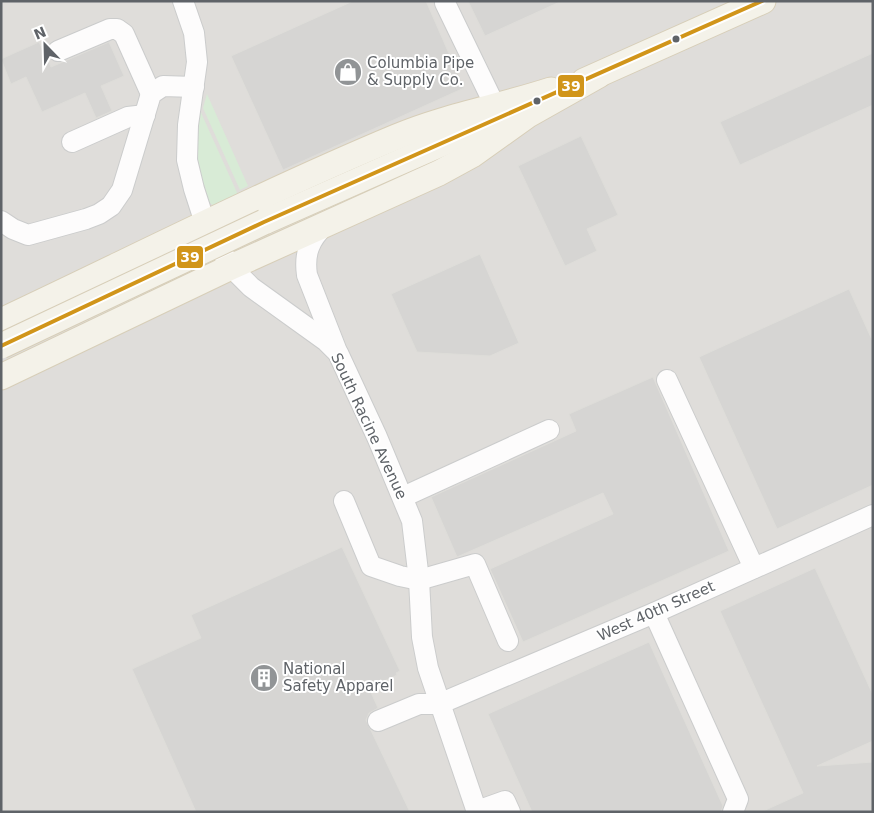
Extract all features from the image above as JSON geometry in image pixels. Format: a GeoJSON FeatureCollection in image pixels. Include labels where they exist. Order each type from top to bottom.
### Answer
{"type":"FeatureCollection","features":[{"type":"Feature","properties":{"kind":"main road"},"geometry":{"type":"LineString","coordinates":[[1,346],[264,222],[763,1]]}},
{"type":"Feature","properties":{"kind":"main road"},"geometry":{"type":"LineString","coordinates":[[1,320],[205,223],[396,137],[440,120],[495,106],[599,75]]}},
{"type":"Feature","properties":{"kind":"main road"},"geometry":{"type":"LineString","coordinates":[[1,377],[231,267],[459,162],[528,116],[599,75]]}},
{"type":"Feature","properties":{"kind":"street","name":"South Racine Avenue"},"geometry":{"type":"LineString","coordinates":[[183,1],[194,33],[197,62],[188,125],[187,160],[205,223],[231,267],[250,287],[326,341],[338,353],[412,521],[419,580],[422,637],[439,704],[477,812]]}},
{"type":"Feature","properties":{"kind":"street"},"geometry":{"type":"LineString","coordinates":[[444,3],[495,106]]}},
{"type":"Feature","properties":{"kind":"street"},"geometry":{"type":"LineString","coordinates":[[1,221],[12,229],[28,235],[86,219],[105,210],[120,196],[151,94],[124,34],[117,29],[110,29],[58,51]]}},
{"type":"Feature","properties":{"kind":"street"},"geometry":{"type":"LineString","coordinates":[[151,94],[163,86],[194,87]]}},
{"type":"Feature","properties":{"kind":"street"},"geometry":{"type":"LineString","coordinates":[[72,142],[128,117],[145,115]]}},
{"type":"Feature","properties":{"kind":"street"},"geometry":{"type":"LineString","coordinates":[[327,223],[313,236],[305,263],[307,276],[338,353]]}},
{"type":"Feature","properties":{"kind":"street"},"geometry":{"type":"LineString","coordinates":[[667,380],[754,568]]}},
{"type":"Feature","properties":{"kind":"street"},"geometry":{"type":"LineString","coordinates":[[403,497],[548,430]]}},
{"type":"Feature","properties":{"kind":"street"},"geometry":{"type":"LineString","coordinates":[[344,500],[371,566],[419,580],[475,564],[508,641]]}},
{"type":"Feature","properties":{"kind":"street","name":"West 40th Street"},"geometry":{"type":"LineString","coordinates":[[378,721],[419,704],[439,704],[873,515]]}},
{"type":"Feature","properties":{"kind":"street"},"geometry":{"type":"LineString","coordinates":[[654,612],[738,799],[733,812]]}},
{"type":"Feature","properties":{"kind":"street"},"geometry":{"type":"LineString","coordinates":[[477,812],[506,800],[510,812]]}},
{"type":"Feature","properties":{"kind":"shaded area"},"geometry":{"type":"Polygon","coordinates":[[[1,1],[873,1],[873,812],[1,812],[1,1]]]}},
{"type":"Feature","properties":{"kind":"green space"},"geometry":{"type":"Polygon","coordinates":[[[207,94],[248,186],[240,190],[203,108],[207,94]]]}},
{"type":"Feature","properties":{"kind":"green space"},"geometry":{"type":"Polygon","coordinates":[[[198,106],[239,197],[221,205],[213,205],[206,201],[194,172],[198,106]]]}},
{"type":"Feature","properties":{"kind":"building","name":"Columbia Pipe & Supply Co."},"geometry":{"type":"Polygon","coordinates":[[[353,1],[426,1],[464,88],[283,170],[231,56],[353,1]]]}},
{"type":"Feature","properties":{"kind":"building","name":"Columbia Pipe & Supply Co."},"geometry":{"type":"Polygon","coordinates":[[[468,1],[562,1],[485,36],[468,1]]]}},
{"type":"Feature","properties":{"kind":"building"},"geometry":{"type":"Polygon","coordinates":[[[39,42],[51,67],[109,42],[124,76],[101,86],[112,111],[96,118],[85,93],[42,112],[26,77],[11,84],[1,59],[39,42]]]}},
{"type":"Feature","properties":{"kind":"building"},"geometry":{"type":"Polygon","coordinates":[[[873,53],[873,105],[740,165],[720,122],[873,53]]]}},
{"type":"Feature","properties":{"kind":"building"},"geometry":{"type":"Polygon","coordinates":[[[581,136],[618,215],[587,229],[597,251],[565,266],[518,166],[581,136]]]}},
{"type":"Feature","properties":{"kind":"building"},"geometry":{"type":"Polygon","coordinates":[[[480,254],[519,343],[490,356],[417,352],[391,294],[480,254]]]}},
{"type":"Feature","properties":{"kind":"building"},"geometry":{"type":"Polygon","coordinates":[[[849,289],[873,342],[873,485],[777,529],[699,357],[849,289]]]}},
{"type":"Feature","properties":{"kind":"building"},"geometry":{"type":"Polygon","coordinates":[[[653,377],[729,551],[523,642],[490,569],[613,514],[603,493],[457,557],[431,497],[576,431],[569,414],[653,377]]]}},
{"type":"Feature","properties":{"kind":"building","name":"National Safety Apparel"},"geometry":{"type":"Polygon","coordinates":[[[342,547],[400,671],[396,673],[397,675],[369,688],[378,708],[369,713],[366,720],[410,812],[196,812],[132,669],[201,638],[191,615],[342,547]]]}},
{"type":"Feature","properties":{"kind":"building"},"geometry":{"type":"Polygon","coordinates":[[[815,568],[873,695],[873,741],[817,766],[873,762],[873,812],[761,812],[803,793],[720,611],[815,568]]]}},
{"type":"Feature","properties":{"kind":"building"},"geometry":{"type":"Polygon","coordinates":[[[649,642],[723,806],[721,812],[532,812],[488,714],[649,642]]]}},
{"type":"Feature","properties":{"kind":"transit line","name":"39"},"geometry":{"type":"LineString","coordinates":[[1,346],[264,222],[762,1]]}},
{"type":"Feature","properties":{"kind":"place","name":"Columbia Pipe & Supply Co."},"geometry":{"type":"Point","coordinates":[348,72]}},
{"type":"Feature","properties":{"kind":"place","name":"National Safety Apparel"},"geometry":{"type":"Point","coordinates":[264,678]}}]}
